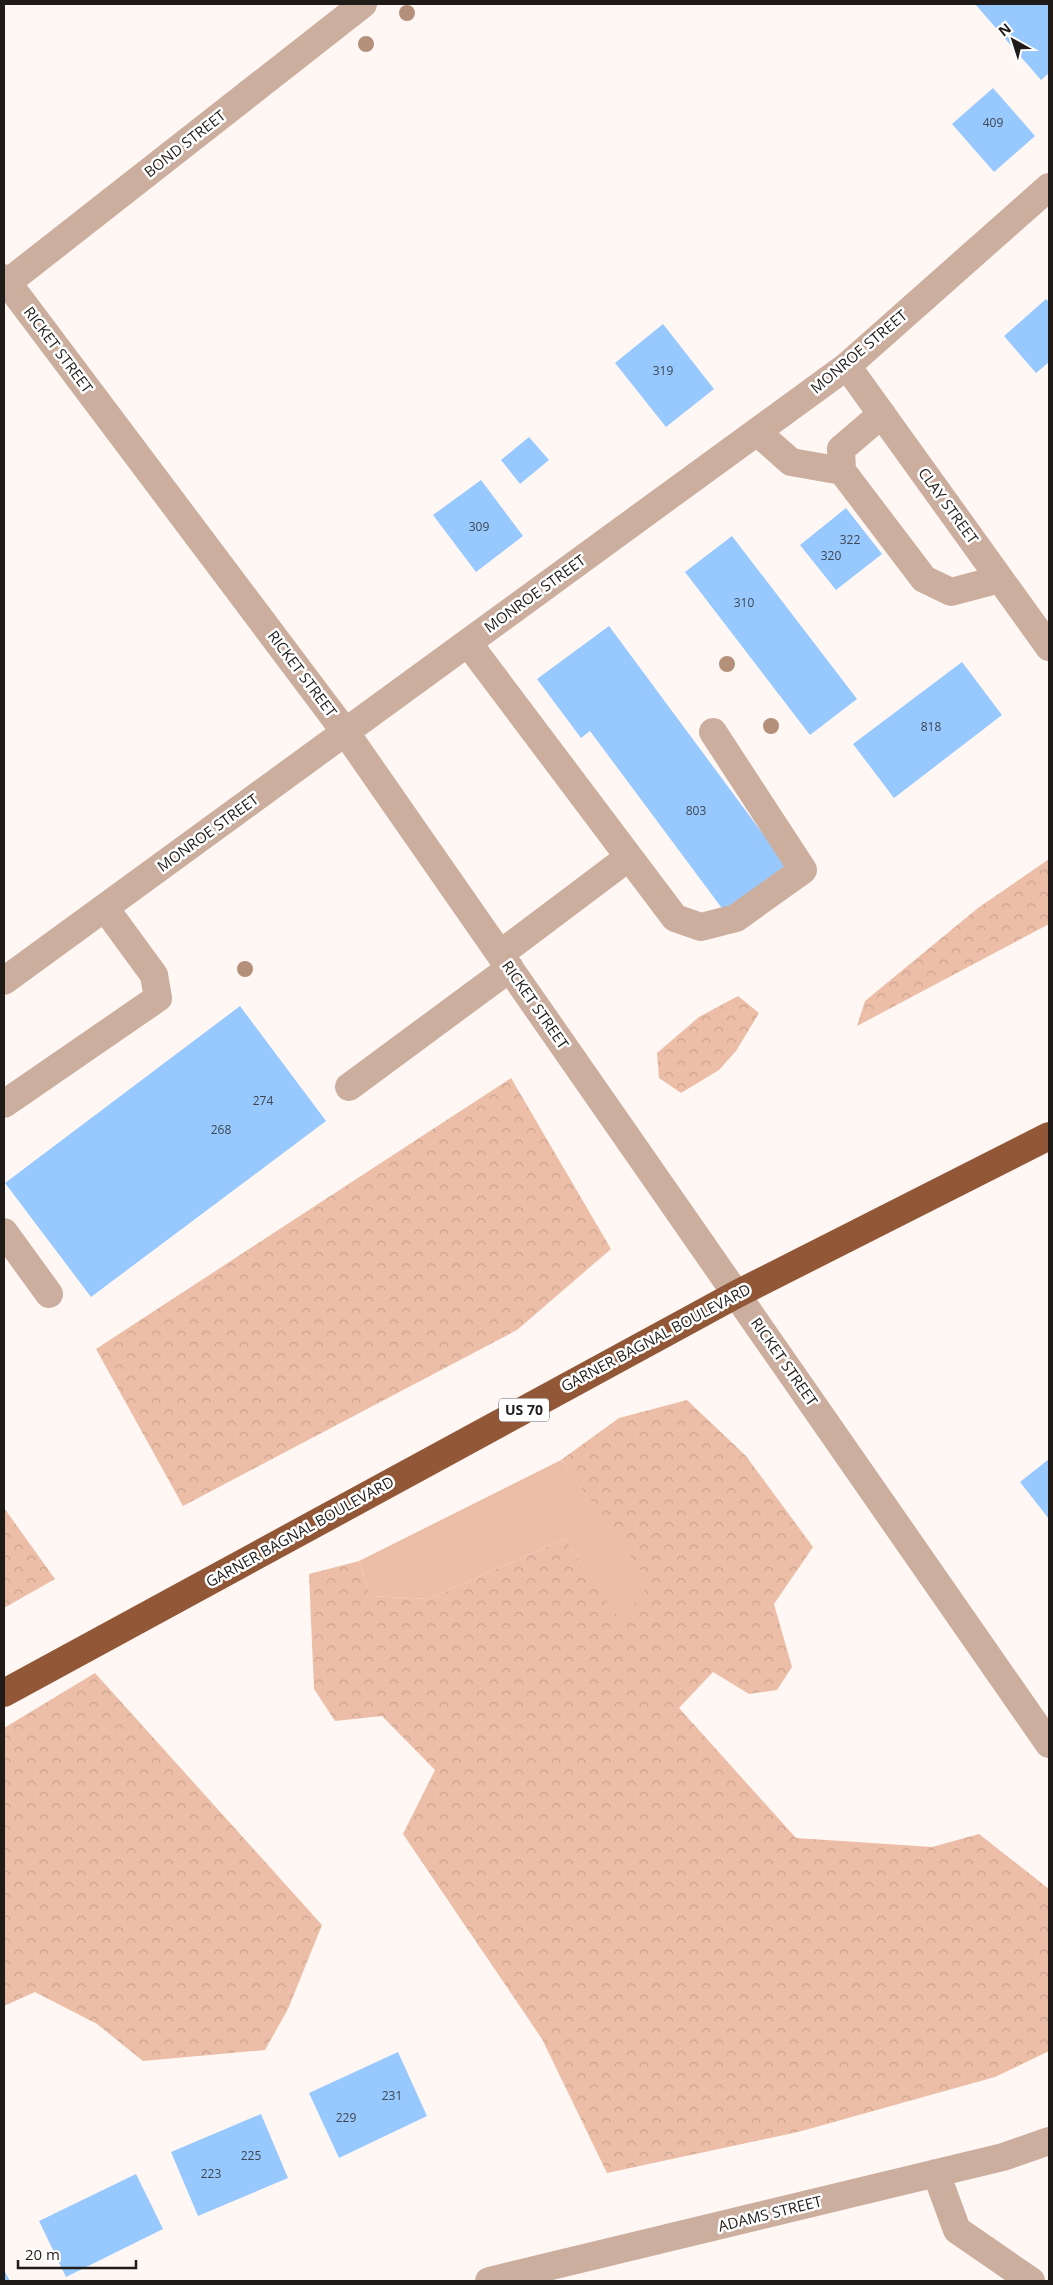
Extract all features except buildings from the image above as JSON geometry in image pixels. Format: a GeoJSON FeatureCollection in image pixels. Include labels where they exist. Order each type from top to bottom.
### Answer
{"type":"FeatureCollection","features":[{"type":"Feature","properties":{"kind":"highway","name":"GARNER BAGNAL BOULEVARD"},"geometry":{"type":"LineString","coordinates":[[4,1693],[737,1294],[1049,1136]]}},
{"type":"Feature","properties":{"kind":"street","name":"BOND STREET"},"geometry":{"type":"LineString","coordinates":[[6,281],[363,4]]}},
{"type":"Feature","properties":{"kind":"street","name":"MONROE STREET"},"geometry":{"type":"LineString","coordinates":[[4,981],[847,366],[1049,187]]}},
{"type":"Feature","properties":{"kind":"street","name":"RICKET STREET"},"geometry":{"type":"LineString","coordinates":[[6,281],[346,733],[1049,1744]]}},
{"type":"Feature","properties":{"kind":"street","name":"CLAY STREET"},"geometry":{"type":"LineString","coordinates":[[847,366],[1049,647]]}},
{"type":"Feature","properties":{"kind":"street"},"geometry":{"type":"LineString","coordinates":[[882,414],[841,449],[842,472],[924,580],[951,592],[1000,579]]}},
{"type":"Feature","properties":{"kind":"street"},"geometry":{"type":"LineString","coordinates":[[757,432],[791,462],[842,472]]}},
{"type":"Feature","properties":{"kind":"street"},"geometry":{"type":"LineString","coordinates":[[468,643],[675,918],[701,927],[736,918],[803,870],[713,732]]}},
{"type":"Feature","properties":{"kind":"street"},"geometry":{"type":"LineString","coordinates":[[349,1087],[505,961],[629,857]]}},
{"type":"Feature","properties":{"kind":"street"},"geometry":{"type":"LineString","coordinates":[[4,1104],[158,998],[154,975],[105,908]]}},
{"type":"Feature","properties":{"kind":"street"},"geometry":{"type":"LineString","coordinates":[[4,1232],[49,1294]]}},
{"type":"Feature","properties":{"kind":"street","name":"ADAMS STREET"},"geometry":{"type":"LineString","coordinates":[[489,2281],[586,2270],[936,2173],[1003,2157],[1049,2141]]}},
{"type":"Feature","properties":{"kind":"street"},"geometry":{"type":"LineString","coordinates":[[936,2173],[957,2230],[1031,2281]]}},
{"type":"Feature","properties":{"kind":"green space"},"geometry":{"type":"Polygon","coordinates":[[[1049,859],[1049,924],[857,1026],[865,1001],[978,908],[1049,859]]]}},
{"type":"Feature","properties":{"kind":"green space"},"geometry":{"type":"Polygon","coordinates":[[[738,996],[759,1013],[736,1051],[719,1070],[681,1093],[659,1078],[657,1053],[699,1017],[738,996]]]}},
{"type":"Feature","properties":{"kind":"green space"},"geometry":{"type":"Polygon","coordinates":[[[511,1078],[611,1249],[517,1330],[183,1506],[96,1349],[511,1078]]]}},
{"type":"Feature","properties":{"kind":"green space"},"geometry":{"type":"Polygon","coordinates":[[[687,1400],[746,1456],[813,1547],[774,1604],[792,1667],[777,1690],[749,1694],[713,1672],[679,1708],[796,1838],[932,1847],[979,1834],[1049,1889],[1049,2051],[995,2077],[798,2132],[607,2173],[542,2039],[403,1834],[435,1770],[382,1716],[335,1721],[314,1689],[309,1574],[359,1561],[371,1596],[428,1599],[565,1539],[621,1622],[650,1583],[561,1460],[619,1418],[687,1400]]]}},
{"type":"Feature","properties":{"kind":"green space"},"geometry":{"type":"Polygon","coordinates":[[[561,1460],[651,1583],[621,1623],[565,1539],[428,1599],[371,1596],[359,1561],[561,1460]]]}},
{"type":"Feature","properties":{"kind":"green space"},"geometry":{"type":"Polygon","coordinates":[[[4,1508],[55,1579],[4,1608],[4,1508]]]}},
{"type":"Feature","properties":{"kind":"green space"},"geometry":{"type":"Polygon","coordinates":[[[95,1673],[322,1925],[288,2009],[265,2050],[143,2061],[97,2024],[35,1992],[4,2006],[4,1728],[95,1673]]]}}]}
